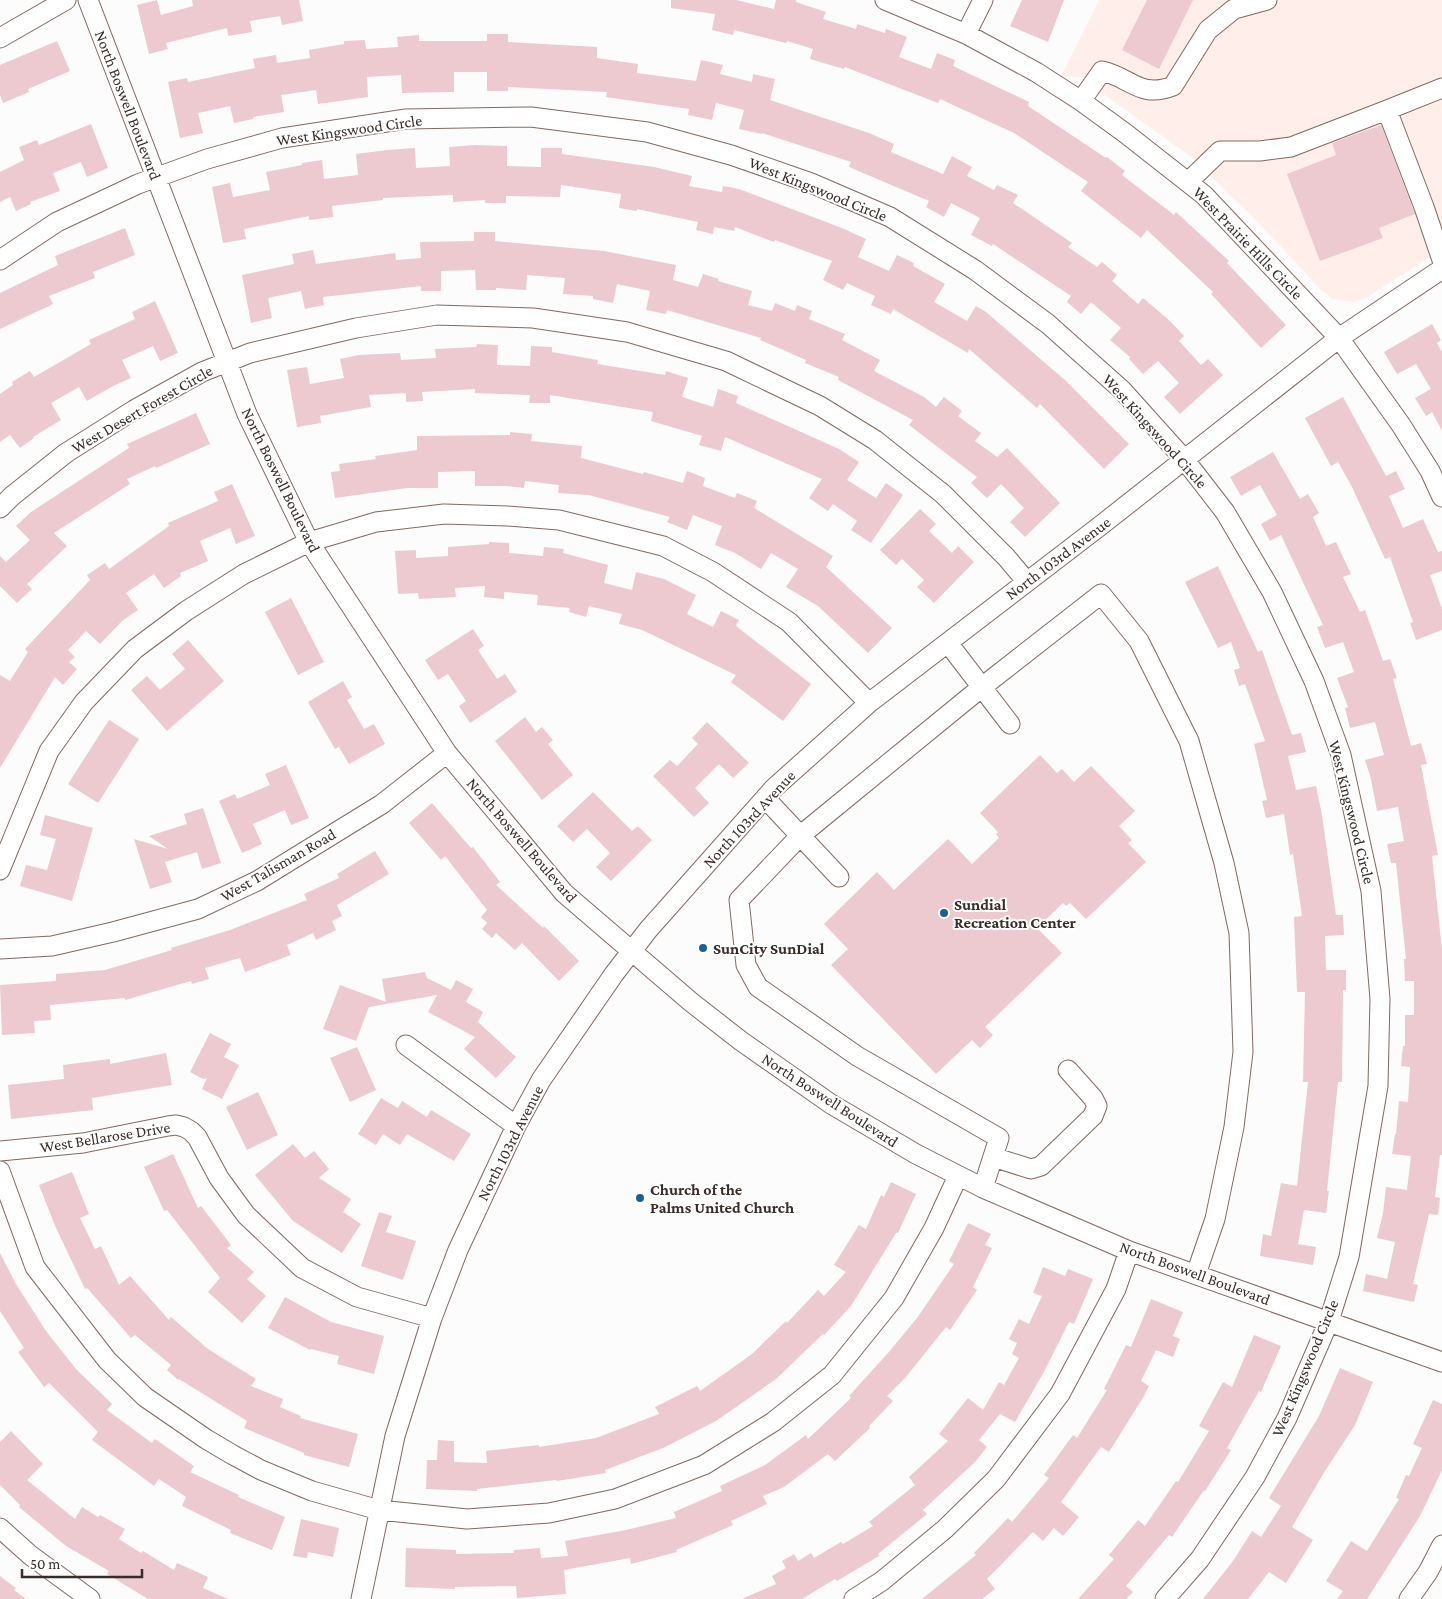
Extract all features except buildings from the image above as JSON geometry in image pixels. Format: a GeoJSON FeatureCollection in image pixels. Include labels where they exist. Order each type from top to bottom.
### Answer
{"type":"FeatureCollection","features":[{"type":"Feature","properties":{"kind":"street"},"geometry":{"type":"LineString","coordinates":[[0,38],[66,0]]}},
{"type":"Feature","properties":{"kind":"street","name":"North Boswell Boulevard"},"geometry":{"type":"LineString","coordinates":[[88,0],[248,414],[309,542],[447,753],[564,892],[705,1013],[779,1068],[855,1119],[958,1176],[1130,1251],[1442,1362]]}},
{"type":"Feature","properties":{"kind":"street","name":"West Prairie Hills Circle"},"geometry":{"type":"LineString","coordinates":[[885,0],[966,34],[1036,72],[1081,102],[1204,195],[1339,338],[1401,425],[1430,471],[1442,497]]}},
{"type":"Feature","properties":{"kind":"street"},"geometry":{"type":"LineString","coordinates":[[966,34],[983,0]]}},
{"type":"Feature","properties":{"kind":"street"},"geometry":{"type":"LineString","coordinates":[[1081,102],[1102,71],[1139,88],[1155,90],[1173,86],[1208,30],[1234,9],[1268,0]]}},
{"type":"Feature","properties":{"kind":"street"},"geometry":{"type":"LineString","coordinates":[[1188,182],[1220,150],[1260,151],[1291,147],[1442,88]]}},
{"type":"Feature","properties":{"kind":"street"},"geometry":{"type":"LineString","coordinates":[[1387,110],[1442,260]]}},
{"type":"Feature","properties":{"kind":"street","name":"West Kingswood Circle"},"geometry":{"type":"LineString","coordinates":[[0,260],[57,222],[156,176],[217,156],[282,138],[406,119],[531,118],[647,132],[722,152],[812,183],[890,217],[975,270],[1056,330],[1122,390],[1184,459],[1226,512],[1272,592],[1314,681],[1341,755],[1371,891],[1380,999],[1378,1086],[1349,1257],[1329,1321],[1287,1418],[1255,1477],[1200,1559],[1165,1599]]}},
{"type":"Feature","properties":{"kind":"street","name":"North 103rd Avenue"},"geometry":{"type":"LineString","coordinates":[[362,1599],[395,1436],[432,1318],[458,1250],[516,1126],[541,1080],[588,1011],[648,930],[774,788],[869,703],[1100,526],[1339,338],[1442,269]]}},
{"type":"Feature","properties":{"kind":"street","name":"West Desert Forest Circle"},"geometry":{"type":"LineString","coordinates":[[0,508],[12,496],[66,453],[134,410],[202,372],[250,353],[356,328],[437,315],[533,318],[627,332],[726,361],[820,406],[875,440],[943,494],[1006,557],[1027,582]]}},
{"type":"Feature","properties":{"kind":"street"},"geometry":{"type":"LineString","coordinates":[[0,870],[49,751],[84,702],[135,649],[186,612],[244,574],[309,542],[376,522],[444,514],[559,520],[663,546],[713,572],[789,622],[869,703]]}},
{"type":"Feature","properties":{"kind":"street"},"geometry":{"type":"LineString","coordinates":[[982,1188],[1000,1138],[857,1056],[758,987],[746,965],[739,900],[801,835],[982,687],[1101,594],[1139,641],[1189,741],[1224,863],[1239,933],[1243,1052],[1234,1127],[1215,1219],[1196,1274]]}},
{"type":"Feature","properties":{"kind":"street"},"geometry":{"type":"LineString","coordinates":[[948,643],[1010,724]]}},
{"type":"Feature","properties":{"kind":"street","name":"West Talisman Road"},"geometry":{"type":"LineString","coordinates":[[0,949],[52,946],[114,932],[198,909],[258,880],[382,804],[447,753]]}},
{"type":"Feature","properties":{"kind":"street"},"geometry":{"type":"LineString","coordinates":[[765,798],[839,877]]}},
{"type":"Feature","properties":{"kind":"street"},"geometry":{"type":"LineString","coordinates":[[406,1046],[516,1126]]}},
{"type":"Feature","properties":{"kind":"street"},"geometry":{"type":"LineString","coordinates":[[993,1157],[1030,1168],[1041,1166],[1093,1116],[1097,1106],[1093,1098],[1068,1070]]}},
{"type":"Feature","properties":{"kind":"street","name":"West Bellarose Drive"},"geometry":{"type":"LineString","coordinates":[[0,1151],[83,1143],[168,1126],[184,1127],[197,1137],[219,1178],[246,1215],[302,1268],[357,1297],[432,1318]]}},
{"type":"Feature","properties":{"kind":"street"},"geometry":{"type":"LineString","coordinates":[[0,1171],[35,1267],[107,1360],[145,1397],[206,1439],[261,1470],[312,1491],[379,1510],[467,1519],[549,1513],[615,1499],[704,1464],[773,1422],[832,1374],[894,1298],[934,1228],[958,1176]]}},
{"type":"Feature","properties":{"kind":"street"},"geometry":{"type":"LineString","coordinates":[[854,1599],[882,1581],[946,1529],[996,1479],[1060,1394],[1116,1289],[1130,1251]]}},
{"type":"Feature","properties":{"kind":"street"},"geometry":{"type":"LineString","coordinates":[[0,1528],[30,1555],[90,1599]]}},
{"type":"Feature","properties":{"kind":"street"},"geometry":{"type":"LineString","coordinates":[[1409,1599],[1428,1572],[1442,1545]]}},
{"type":"Feature","properties":{"kind":"shaded area"},"geometry":{"type":"Polygon","coordinates":[[[1099,0],[1442,0],[1442,249],[1366,298],[1354,302],[1332,299],[1321,290],[1256,220],[1189,155],[1081,78],[1061,76],[1099,0]]]}},
{"type":"Feature","properties":{"kind":"place","name":"Sundial Recreation Center"},"geometry":{"type":"Point","coordinates":[944,913]}},
{"type":"Feature","properties":{"kind":"place","name":"SunCity SunDial"},"geometry":{"type":"Point","coordinates":[703,948]}},
{"type":"Feature","properties":{"kind":"place","name":"Church of the Palms United Church"},"geometry":{"type":"Point","coordinates":[640,1198]}}]}
